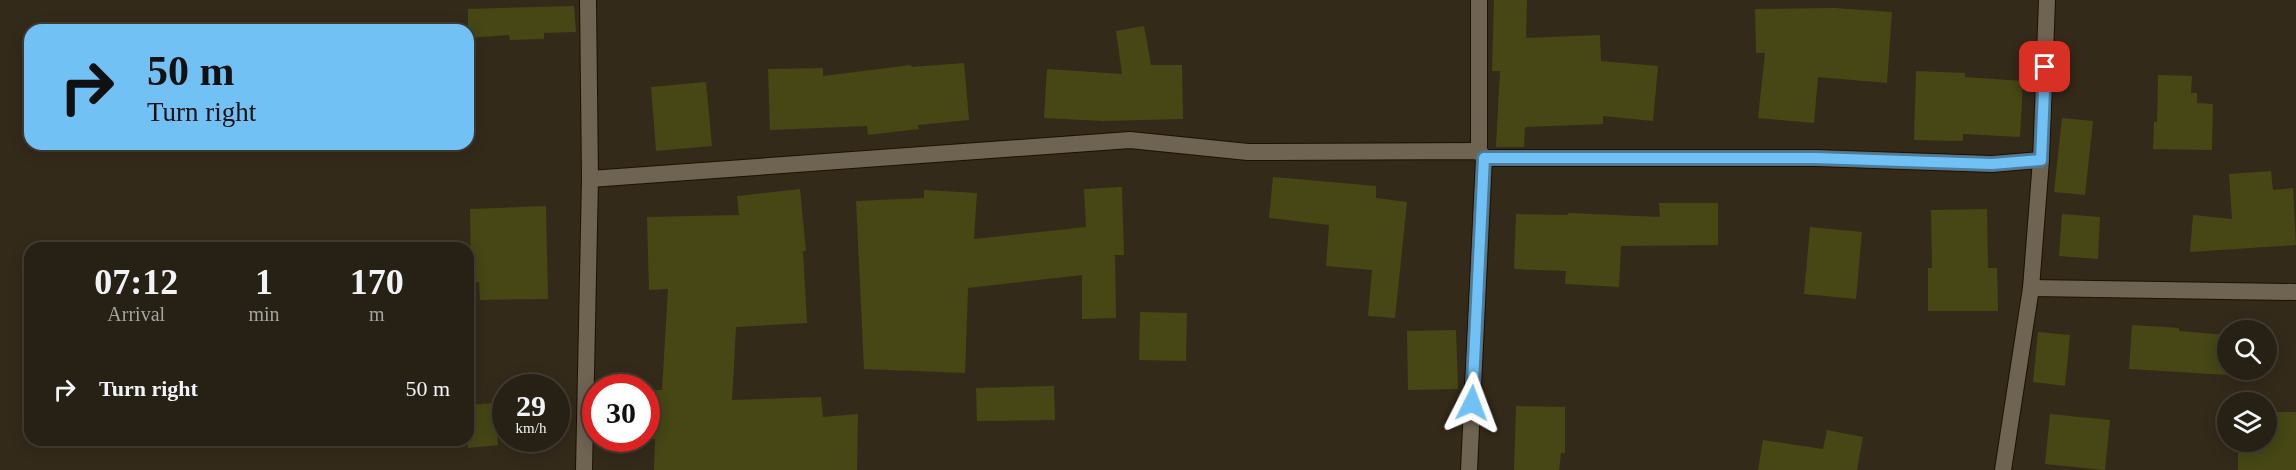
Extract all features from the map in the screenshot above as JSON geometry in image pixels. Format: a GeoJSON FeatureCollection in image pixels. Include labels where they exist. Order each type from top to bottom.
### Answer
{"type":"FeatureCollection","features":[{"type":"Feature","properties":{"kind":"street"},"geometry":{"type":"LineString","coordinates":[[584,470],[590,179],[588,0]]}},
{"type":"Feature","properties":{"kind":"street"},"geometry":{"type":"LineString","coordinates":[[1469,470],[1482,154],[1479,0]]}},
{"type":"Feature","properties":{"kind":"street"},"geometry":{"type":"LineString","coordinates":[[2003,470],[2031,288],[2041,160],[2047,0]]}},
{"type":"Feature","properties":{"kind":"street"},"geometry":{"type":"LineString","coordinates":[[590,179],[1130,140],[1248,152],[1815,158],[1992,164],[2041,160]]}},
{"type":"Feature","properties":{"kind":"street"},"geometry":{"type":"LineString","coordinates":[[2031,288],[2296,292]]}},
{"type":"Feature","properties":{"kind":"building"},"geometry":{"type":"Polygon","coordinates":[[[1494,0],[1527,0],[1526,38],[1600,35],[1601,61],[1658,66],[1653,121],[1603,116],[1603,124],[1525,127],[1524,147],[1496,147],[1500,71],[1492,71],[1494,0]]]}},
{"type":"Feature","properties":{"kind":"building"},"geometry":{"type":"Polygon","coordinates":[[[574,6],[576,32],[544,33],[544,39],[510,40],[509,35],[474,38],[474,24],[468,24],[468,9],[574,6]]]}},
{"type":"Feature","properties":{"kind":"building"},"geometry":{"type":"Polygon","coordinates":[[[1835,8],[1892,12],[1887,83],[1818,77],[1814,123],[1758,118],[1765,53],[1756,53],[1755,9],[1835,8]]]}},
{"type":"Feature","properties":{"kind":"building"},"geometry":{"type":"Polygon","coordinates":[[[1144,26],[1151,65],[1182,65],[1183,119],[1103,121],[1044,118],[1047,69],[1122,74],[1116,31],[1144,26]]]}},
{"type":"Feature","properties":{"kind":"building"},"geometry":{"type":"Polygon","coordinates":[[[964,63],[969,120],[918,125],[919,129],[868,135],[867,126],[770,130],[768,69],[823,68],[823,76],[911,65],[912,67],[964,63]]]}},
{"type":"Feature","properties":{"kind":"building"},"geometry":{"type":"Polygon","coordinates":[[[1916,71],[1965,73],[1965,77],[2023,81],[2020,137],[1963,134],[1963,141],[1914,140],[1916,71]]]}},
{"type":"Feature","properties":{"kind":"building"},"geometry":{"type":"Polygon","coordinates":[[[2158,75],[2192,76],[2191,93],[2197,93],[2197,103],[2213,104],[2212,150],[2153,149],[2154,122],[2157,122],[2158,75]]]}},
{"type":"Feature","properties":{"kind":"building"},"geometry":{"type":"Polygon","coordinates":[[[706,82],[712,146],[656,151],[651,87],[706,82]]]}},
{"type":"Feature","properties":{"kind":"building"},"geometry":{"type":"Polygon","coordinates":[[[2062,118],[2093,121],[2085,195],[2054,192],[2062,118]]]}},
{"type":"Feature","properties":{"kind":"building"},"geometry":{"type":"Polygon","coordinates":[[[2271,171],[2273,190],[2293,188],[2296,245],[2190,252],[2193,215],[2232,219],[2229,174],[2271,171]]]}},
{"type":"Feature","properties":{"kind":"building"},"geometry":{"type":"Polygon","coordinates":[[[1273,177],[1376,186],[1376,198],[1407,202],[1395,318],[1368,316],[1372,270],[1326,266],[1329,225],[1269,218],[1273,177]]]}},
{"type":"Feature","properties":{"kind":"building"},"geometry":{"type":"Polygon","coordinates":[[[1122,187],[1124,255],[1115,255],[1116,318],[1082,319],[1082,275],[968,288],[965,373],[864,369],[856,201],[924,198],[924,190],[977,193],[974,239],[1086,227],[1084,189],[1122,187]]]}},
{"type":"Feature","properties":{"kind":"building"},"geometry":{"type":"Polygon","coordinates":[[[800,189],[806,251],[803,251],[807,323],[736,327],[732,400],[821,397],[823,417],[858,414],[857,470],[654,470],[655,452],[660,452],[660,390],[662,390],[668,289],[649,290],[647,217],[739,215],[737,196],[800,189]]]}},
{"type":"Feature","properties":{"kind":"building"},"geometry":{"type":"Polygon","coordinates":[[[1659,203],[1718,203],[1718,245],[1621,246],[1619,287],[1565,284],[1566,271],[1514,269],[1516,214],[1568,215],[1568,213],[1660,217],[1659,203]]]}},
{"type":"Feature","properties":{"kind":"building"},"geometry":{"type":"Polygon","coordinates":[[[546,206],[548,299],[480,300],[479,282],[474,282],[474,242],[470,242],[470,209],[546,206]]]}},
{"type":"Feature","properties":{"kind":"building"},"geometry":{"type":"Polygon","coordinates":[[[1987,209],[1988,268],[1997,268],[1998,311],[1928,311],[1928,268],[1932,268],[1931,210],[1987,209]]]}},
{"type":"Feature","properties":{"kind":"building"},"geometry":{"type":"Polygon","coordinates":[[[2062,214],[2100,217],[2098,259],[2059,256],[2062,214]]]}},
{"type":"Feature","properties":{"kind":"building"},"geometry":{"type":"Polygon","coordinates":[[[1810,227],[1862,232],[1856,299],[1804,294],[1810,227]]]}},
{"type":"Feature","properties":{"kind":"building"},"geometry":{"type":"Polygon","coordinates":[[[1140,312],[1187,313],[1186,361],[1139,360],[1140,312]]]}},
{"type":"Feature","properties":{"kind":"building"},"geometry":{"type":"Polygon","coordinates":[[[2132,325],[2179,328],[2179,331],[2217,334],[2217,374],[2129,369],[2132,325]]]}},
{"type":"Feature","properties":{"kind":"building"},"geometry":{"type":"Polygon","coordinates":[[[1456,330],[1458,389],[1408,390],[1407,331],[1456,330]]]}},
{"type":"Feature","properties":{"kind":"building"},"geometry":{"type":"Polygon","coordinates":[[[2038,332],[2070,335],[2065,386],[2033,382],[2038,332]]]}},
{"type":"Feature","properties":{"kind":"building"},"geometry":{"type":"Polygon","coordinates":[[[1054,386],[1055,420],[977,421],[976,388],[1054,386]]]}},
{"type":"Feature","properties":{"kind":"building"},"geometry":{"type":"Polygon","coordinates":[[[492,403],[492,446],[468,448],[468,446],[474,446],[474,405],[492,403]]]}},
{"type":"Feature","properties":{"kind":"building"},"geometry":{"type":"Polygon","coordinates":[[[1516,406],[1565,407],[1565,453],[1561,453],[1559,470],[1514,470],[1516,406]]]}},
{"type":"Feature","properties":{"kind":"building"},"geometry":{"type":"Polygon","coordinates":[[[2277,412],[2296,412],[2296,470],[2238,470],[2238,452],[2277,452],[2277,412]]]}},
{"type":"Feature","properties":{"kind":"building"},"geometry":{"type":"Polygon","coordinates":[[[2050,414],[2110,420],[2105,470],[2045,464],[2050,414]]]}},
{"type":"Feature","properties":{"kind":"building"},"geometry":{"type":"Polygon","coordinates":[[[1827,430],[1863,437],[1857,470],[1758,470],[1763,440],[1823,449],[1827,430]]]}},
{"type":"Feature","properties":{"kind":"route"},"geometry":{"type":"LineString","coordinates":[[1472,403],[1484,158],[1815,158],[1992,164],[2041,160],[2045,67]]}}]}
